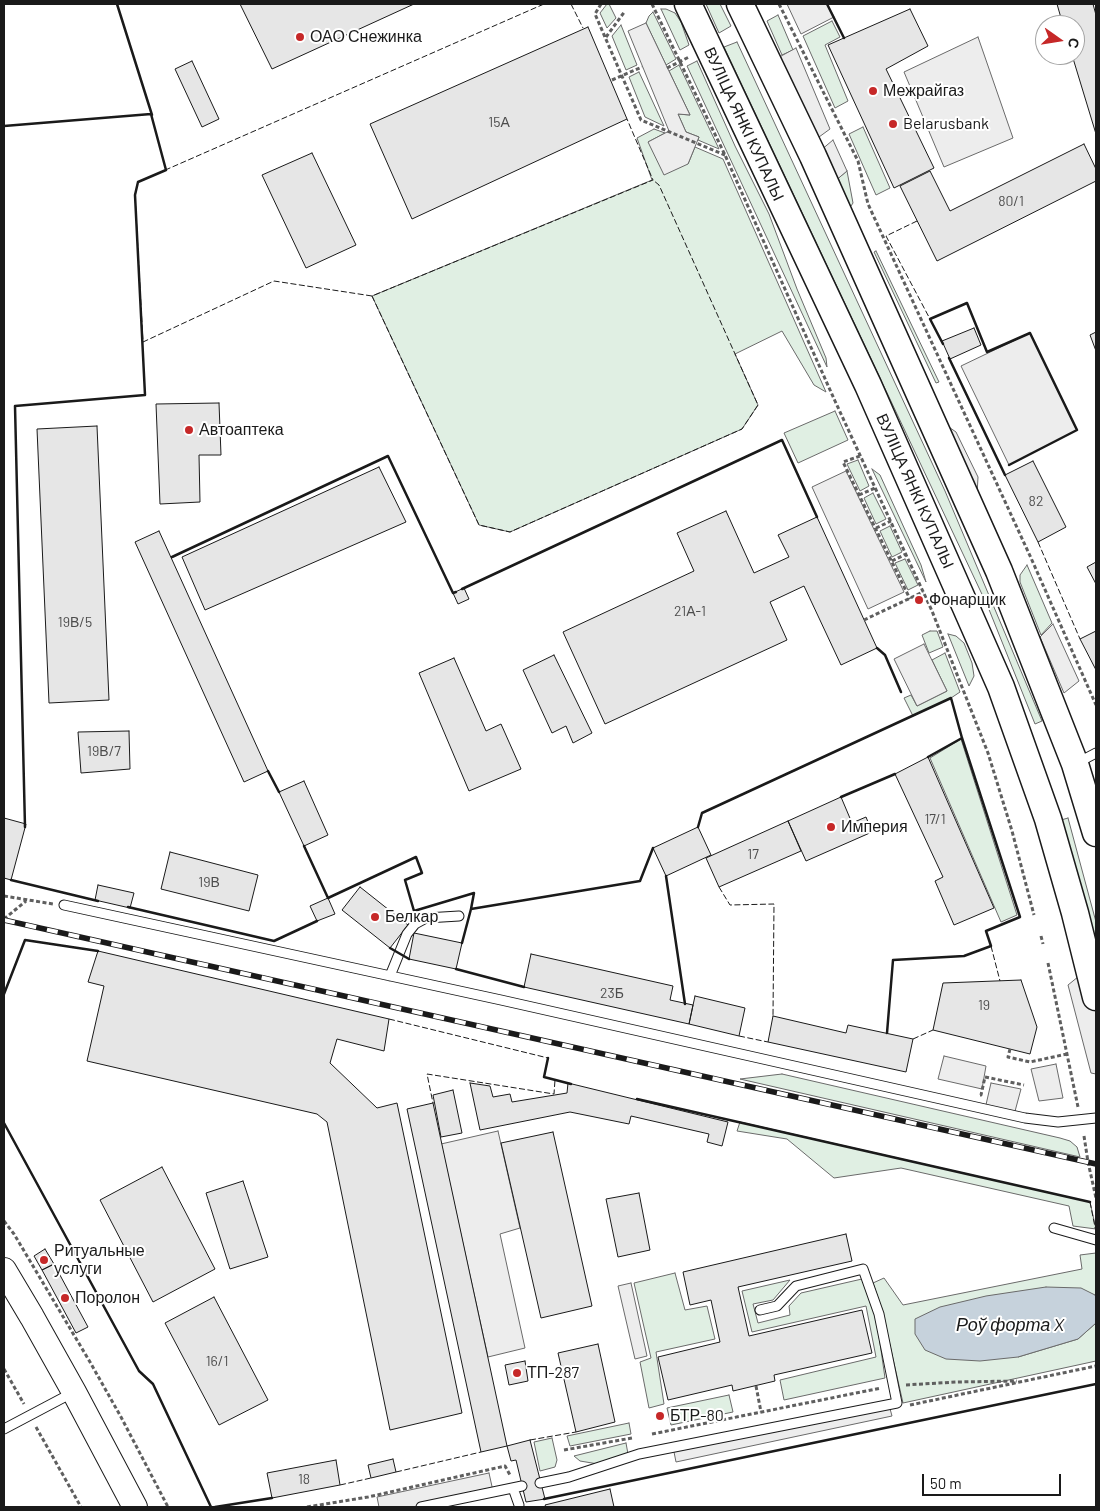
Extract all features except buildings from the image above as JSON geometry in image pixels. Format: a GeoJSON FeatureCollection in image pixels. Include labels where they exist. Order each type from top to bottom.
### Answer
{"type":"FeatureCollection","features":[{"type":"Feature","properties":{"kind":"main road","name":"ВУЛІЦА ЯНКІ КУПАЛЫ"},"geometry":{"type":"LineString","coordinates":[[688,4],[883,417],[1001,687],[1034,779],[1075,914],[1096,997]]}},
{"type":"Feature","properties":{"kind":"main road"},"geometry":{"type":"LineString","coordinates":[[740,4],[817,164],[999,571],[1086,758],[1096,833]]}},
{"type":"Feature","properties":{"kind":"main road"},"geometry":{"type":"LineString","coordinates":[[1034,779],[1086,758]]}},
{"type":"Feature","properties":{"kind":"main road"},"geometry":{"type":"LineString","coordinates":[[4,1270],[32,1316],[135,1507]]}},
{"type":"Feature","properties":{"kind":"lane"},"geometry":{"type":"LineString","coordinates":[[64,905],[1025,1118],[1058,1122],[1096,1118]]}},
{"type":"Feature","properties":{"kind":"lane"},"geometry":{"type":"LineString","coordinates":[[390,976],[407,934],[415,924],[420,920],[432,917],[459,916]]}},
{"type":"Feature","properties":{"kind":"lane"},"geometry":{"type":"LineString","coordinates":[[1054,1228],[1096,1240]]}},
{"type":"Feature","properties":{"kind":"lane"},"geometry":{"type":"LineString","coordinates":[[540,1483],[570,1477],[639,1454],[897,1403],[892,1386],[879,1314],[863,1269],[796,1286],[777,1306],[760,1310]]}},
{"type":"Feature","properties":{"kind":"lane"},"geometry":{"type":"LineString","coordinates":[[4,1429],[74,1392]]}},
{"type":"Feature","properties":{"kind":"lane"},"geometry":{"type":"LineString","coordinates":[[421,1507],[517,1487],[519,1504]]}},
{"type":"Feature","properties":{"kind":"path"},"geometry":{"type":"LineString","coordinates":[[601,4],[595,14],[641,120],[725,155]]}},
{"type":"Feature","properties":{"kind":"path"},"geometry":{"type":"LineString","coordinates":[[652,4],[725,155],[923,592],[988,753],[1012,831],[1034,915]]}},
{"type":"Feature","properties":{"kind":"path"},"geometry":{"type":"LineString","coordinates":[[779,4],[858,162],[868,204],[1031,558],[1096,705]]}},
{"type":"Feature","properties":{"kind":"path"},"geometry":{"type":"LineString","coordinates":[[606,38],[625,11]]}},
{"type":"Feature","properties":{"kind":"path"},"geometry":{"type":"LineString","coordinates":[[667,68],[695,54]]}},
{"type":"Feature","properties":{"kind":"path"},"geometry":{"type":"LineString","coordinates":[[612,80],[642,67]]}},
{"type":"Feature","properties":{"kind":"path"},"geometry":{"type":"LineString","coordinates":[[860,456],[843,462],[910,599]]}},
{"type":"Feature","properties":{"kind":"path"},"geometry":{"type":"LineString","coordinates":[[859,495],[875,488]]}},
{"type":"Feature","properties":{"kind":"path"},"geometry":{"type":"LineString","coordinates":[[876,528],[890,521]]}},
{"type":"Feature","properties":{"kind":"path"},"geometry":{"type":"LineString","coordinates":[[892,561],[906,554]]}},
{"type":"Feature","properties":{"kind":"path"},"geometry":{"type":"LineString","coordinates":[[864,620],[923,592]]}},
{"type":"Feature","properties":{"kind":"path"},"geometry":{"type":"LineString","coordinates":[[4,896],[64,905]]}},
{"type":"Feature","properties":{"kind":"path"},"geometry":{"type":"LineString","coordinates":[[4,919],[27,900]]}},
{"type":"Feature","properties":{"kind":"path"},"geometry":{"type":"LineString","coordinates":[[1040,936],[1042,944]]}},
{"type":"Feature","properties":{"kind":"path"},"geometry":{"type":"LineString","coordinates":[[1048,963],[1079,1113]]}},
{"type":"Feature","properties":{"kind":"path"},"geometry":{"type":"LineString","coordinates":[[1010,1049],[1008,1057],[1030,1062],[1067,1054]]}},
{"type":"Feature","properties":{"kind":"path"},"geometry":{"type":"LineString","coordinates":[[972,1093],[981,1095],[985,1077],[1024,1085]]}},
{"type":"Feature","properties":{"kind":"path"},"geometry":{"type":"LineString","coordinates":[[1084,1136],[1096,1198]]}},
{"type":"Feature","properties":{"kind":"path"},"geometry":{"type":"LineString","coordinates":[[4,1221],[14,1234],[90,1362],[168,1507]]}},
{"type":"Feature","properties":{"kind":"path"},"geometry":{"type":"LineString","coordinates":[[910,1406],[1096,1366]]}},
{"type":"Feature","properties":{"kind":"path"},"geometry":{"type":"LineString","coordinates":[[4,1369],[81,1507]]}},
{"type":"Feature","properties":{"kind":"path"},"geometry":{"type":"LineString","coordinates":[[652,1434],[892,1386],[956,1382],[1026,1381]]}},
{"type":"Feature","properties":{"kind":"path"},"geometry":{"type":"LineString","coordinates":[[756,1386],[765,1429]]}},
{"type":"Feature","properties":{"kind":"path"},"geometry":{"type":"LineString","coordinates":[[564,1450],[632,1438]]}},
{"type":"Feature","properties":{"kind":"path"},"geometry":{"type":"LineString","coordinates":[[307,1507],[368,1497],[505,1466],[517,1487]]}},
{"type":"Feature","properties":{"kind":"green space"},"geometry":{"type":"Polygon","coordinates":[[[609,4],[616,18],[607,28],[600,13],[609,4]]]}},
{"type":"Feature","properties":{"kind":"green space"},"geometry":{"type":"Polygon","coordinates":[[[706,4],[720,4],[731,26],[719,33],[706,4]]]}},
{"type":"Feature","properties":{"kind":"green space"},"geometry":{"type":"Polygon","coordinates":[[[661,9],[675,13],[681,22],[689,45],[680,50],[661,9]]]}},
{"type":"Feature","properties":{"kind":"green space"},"geometry":{"type":"Polygon","coordinates":[[[653,12],[676,59],[666,65],[646,23],[653,12]]]}},
{"type":"Feature","properties":{"kind":"green space"},"geometry":{"type":"Polygon","coordinates":[[[778,15],[793,50],[782,55],[767,21],[778,15]]]}},
{"type":"Feature","properties":{"kind":"green space"},"geometry":{"type":"Polygon","coordinates":[[[832,21],[840,37],[825,45],[848,101],[835,108],[803,36],[832,21]]]}},
{"type":"Feature","properties":{"kind":"green space"},"geometry":{"type":"Polygon","coordinates":[[[621,25],[637,65],[626,70],[612,36],[621,25]]]}},
{"type":"Feature","properties":{"kind":"green space"},"geometry":{"type":"Polygon","coordinates":[[[737,42],[945,491],[1042,721],[1035,724],[988,607],[724,47],[737,42]]]}},
{"type":"Feature","properties":{"kind":"green space"},"geometry":{"type":"Polygon","coordinates":[[[697,61],[735,146],[769,214],[797,289],[826,358],[827,367],[687,66],[697,61]]]}},
{"type":"Feature","properties":{"kind":"green space"},"geometry":{"type":"Polygon","coordinates":[[[679,65],[719,149],[698,140],[699,137],[686,132],[678,114],[690,115],[669,71],[679,65]]]}},
{"type":"Feature","properties":{"kind":"green space"},"geometry":{"type":"Polygon","coordinates":[[[639,72],[664,126],[645,117],[629,77],[639,72]]]}},
{"type":"Feature","properties":{"kind":"green space"},"geometry":{"type":"Polygon","coordinates":[[[863,127],[890,188],[876,195],[849,134],[863,127]]]}},
{"type":"Feature","properties":{"kind":"green space"},"geometry":{"type":"Polygon","coordinates":[[[654,129],[665,133],[648,142],[688,164],[695,147],[723,159],[826,392],[814,385],[782,331],[735,354],[758,405],[742,429],[510,532],[479,525],[372,296],[652,180],[637,138],[654,129]]]}},
{"type":"Feature","properties":{"kind":"green space"},"geometry":{"type":"Polygon","coordinates":[[[847,171],[853,203],[851,206],[847,205],[836,180],[847,171]]]}},
{"type":"Feature","properties":{"kind":"green space"},"geometry":{"type":"Polygon","coordinates":[[[876,251],[939,382],[936,383],[874,252],[876,251]]]}},
{"type":"Feature","properties":{"kind":"green space"},"geometry":{"type":"Polygon","coordinates":[[[835,411],[848,440],[798,463],[784,433],[835,411]]]}},
{"type":"Feature","properties":{"kind":"green space"},"geometry":{"type":"Polygon","coordinates":[[[858,460],[869,486],[860,491],[847,464],[858,460]]]}},
{"type":"Feature","properties":{"kind":"green space"},"geometry":{"type":"Polygon","coordinates":[[[872,469],[880,475],[921,565],[926,582],[872,469]]]}},
{"type":"Feature","properties":{"kind":"green space"},"geometry":{"type":"Polygon","coordinates":[[[873,493],[886,519],[876,524],[864,498],[873,493]]]}},
{"type":"Feature","properties":{"kind":"green space"},"geometry":{"type":"Polygon","coordinates":[[[890,526],[902,552],[892,557],[880,531],[890,526]]]}},
{"type":"Feature","properties":{"kind":"green space"},"geometry":{"type":"Polygon","coordinates":[[[905,559],[918,585],[908,590],[895,563],[905,559]]]}},
{"type":"Feature","properties":{"kind":"green space"},"geometry":{"type":"Polygon","coordinates":[[[1027,565],[1052,623],[1041,635],[1020,582],[1020,575],[1027,565]]]}},
{"type":"Feature","properties":{"kind":"green space"},"geometry":{"type":"Polygon","coordinates":[[[930,631],[937,631],[943,647],[929,653],[922,635],[930,631]]]}},
{"type":"Feature","properties":{"kind":"green space"},"geometry":{"type":"Polygon","coordinates":[[[948,634],[956,636],[964,643],[972,663],[974,676],[969,686],[948,634]]]}},
{"type":"Feature","properties":{"kind":"green space"},"geometry":{"type":"Polygon","coordinates":[[[945,653],[960,692],[913,716],[904,698],[911,695],[917,706],[947,691],[932,660],[945,653]]]}},
{"type":"Feature","properties":{"kind":"green space"},"geometry":{"type":"Polygon","coordinates":[[[961,739],[1017,915],[1001,922],[930,758],[961,739]]]}},
{"type":"Feature","properties":{"kind":"green space"},"geometry":{"type":"Polygon","coordinates":[[[1068,818],[1096,922],[1096,945],[1061,820],[1068,818]]]}},
{"type":"Feature","properties":{"kind":"green space"},"geometry":{"type":"Polygon","coordinates":[[[782,1074],[1060,1138],[1070,1141],[1077,1147],[1080,1157],[740,1079],[782,1074]]]}},
{"type":"Feature","properties":{"kind":"green space"},"geometry":{"type":"Polygon","coordinates":[[[740,1122],[1090,1202],[1096,1229],[1073,1226],[1069,1206],[901,1168],[834,1178],[787,1139],[737,1131],[740,1122]]]}},
{"type":"Feature","properties":{"kind":"green space"},"geometry":{"type":"Polygon","coordinates":[[[1096,1253],[1096,1297],[1095,1295],[1018,1357],[1078,1339],[1096,1323],[1096,1361],[903,1403],[882,1310],[873,1283],[884,1278],[903,1305],[1082,1269],[1080,1255],[1096,1253]]]}},
{"type":"Feature","properties":{"kind":"green space"},"geometry":{"type":"Polygon","coordinates":[[[675,1273],[685,1310],[707,1306],[715,1339],[656,1352],[664,1404],[649,1408],[640,1362],[651,1358],[634,1283],[675,1273]]]}},
{"type":"Feature","properties":{"kind":"green space"},"geometry":{"type":"Polygon","coordinates":[[[862,1279],[876,1315],[885,1378],[784,1400],[780,1380],[876,1357],[866,1306],[752,1332],[742,1291],[790,1280],[773,1300],[753,1304],[758,1323],[790,1315],[789,1306],[801,1293],[862,1279]]]}},
{"type":"Feature","properties":{"kind":"green space"},"geometry":{"type":"Polygon","coordinates":[[[729,1395],[733,1412],[671,1425],[667,1408],[729,1395]]]}},
{"type":"Feature","properties":{"kind":"green space"},"geometry":{"type":"Polygon","coordinates":[[[629,1423],[631,1434],[570,1446],[567,1436],[629,1423]]]}},
{"type":"Feature","properties":{"kind":"green space"},"geometry":{"type":"Polygon","coordinates":[[[552,1438],[557,1460],[555,1467],[540,1471],[534,1442],[552,1438]]]}},
{"type":"Feature","properties":{"kind":"green space"},"geometry":{"type":"Polygon","coordinates":[[[626,1443],[628,1454],[598,1464],[580,1461],[574,1456],[626,1443]]]}},
{"type":"Feature","properties":{"kind":"shaded area"},"geometry":{"type":"Polygon","coordinates":[[[787,4],[827,4],[834,17],[801,34],[787,4]]]}},
{"type":"Feature","properties":{"kind":"shaded area"},"geometry":{"type":"Polygon","coordinates":[[[646,23],[690,115],[678,114],[686,132],[699,137],[688,164],[664,175],[648,142],[669,131],[628,31],[646,23]]]}},
{"type":"Feature","properties":{"kind":"shaded area"},"geometry":{"type":"Polygon","coordinates":[[[978,37],[1013,138],[944,167],[904,72],[978,37]]]}},
{"type":"Feature","properties":{"kind":"shaded area"},"geometry":{"type":"Polygon","coordinates":[[[796,48],[830,129],[808,145],[770,62],[796,48]]]}},
{"type":"Feature","properties":{"kind":"shaded area"},"geometry":{"type":"Polygon","coordinates":[[[833,140],[847,171],[828,187],[814,156],[833,140]]]}},
{"type":"Feature","properties":{"kind":"shaded area"},"geometry":{"type":"Polygon","coordinates":[[[1030,333],[1077,430],[1009,465],[961,366],[1030,333]]]}},
{"type":"Feature","properties":{"kind":"shaded area"},"geometry":{"type":"Polygon","coordinates":[[[943,423],[956,432],[978,477],[977,495],[943,423]]]}},
{"type":"Feature","properties":{"kind":"shaded area"},"geometry":{"type":"Polygon","coordinates":[[[846,471],[904,592],[868,609],[812,487],[846,471]]]}},
{"type":"Feature","properties":{"kind":"shaded area"},"geometry":{"type":"Polygon","coordinates":[[[1053,624],[1079,681],[1064,693],[1040,637],[1053,624]]]}},
{"type":"Feature","properties":{"kind":"shaded area"},"geometry":{"type":"Polygon","coordinates":[[[924,644],[947,691],[917,706],[894,659],[924,644]]]}},
{"type":"Feature","properties":{"kind":"shaded area"},"geometry":{"type":"Polygon","coordinates":[[[1089,968],[1096,997],[1096,1074],[1091,1073],[1068,985],[1089,968]]]}},
{"type":"Feature","properties":{"kind":"shaded area"},"geometry":{"type":"Polygon","coordinates":[[[944,1056],[986,1066],[982,1089],[938,1079],[944,1056]]]}},
{"type":"Feature","properties":{"kind":"shaded area"},"geometry":{"type":"Polygon","coordinates":[[[1056,1064],[1063,1098],[1039,1101],[1031,1069],[1056,1064]]]}},
{"type":"Feature","properties":{"kind":"shaded area"},"geometry":{"type":"Polygon","coordinates":[[[991,1083],[1021,1089],[1014,1115],[985,1109],[991,1083]]]}},
{"type":"Feature","properties":{"kind":"shaded area"},"geometry":{"type":"Polygon","coordinates":[[[498,1131],[520,1228],[500,1234],[525,1348],[488,1357],[441,1144],[498,1131]]]}},
{"type":"Feature","properties":{"kind":"shaded area"},"geometry":{"type":"Polygon","coordinates":[[[631,1283],[647,1356],[635,1359],[618,1286],[631,1283]]]}},
{"type":"Feature","properties":{"kind":"shaded area"},"geometry":{"type":"Polygon","coordinates":[[[889,1405],[892,1416],[676,1462],[673,1447],[889,1405]]]}},
{"type":"Feature","properties":{"kind":"shaded area"},"geometry":{"type":"Polygon","coordinates":[[[489,1473],[493,1491],[422,1507],[379,1507],[377,1497],[489,1473]]]}},
{"type":"Feature","properties":{"kind":"water","name":"Роў форта X"},"geometry":{"type":"Polygon","coordinates":[[[1046,1287],[1081,1288],[1095,1295],[1096,1323],[1078,1339],[1018,1357],[980,1361],[946,1359],[925,1350],[915,1334],[915,1319],[940,1307],[986,1296],[1046,1287]]]}},
{"type":"Feature","properties":{"kind":"railway"},"geometry":{"type":"LineString","coordinates":[[4,920],[1096,1164]]}},
{"type":"Feature","properties":{"kind":"fence"},"geometry":{"type":"LineString","coordinates":[[544,4],[138,182],[135,195],[143,342],[274,281],[372,296],[653,180],[627,119]]}},
{"type":"Feature","properties":{"kind":"fence"},"geometry":{"type":"LineString","coordinates":[[571,4],[583,28]]}},
{"type":"Feature","properties":{"kind":"fence"},"geometry":{"type":"LineString","coordinates":[[372,296],[479,525],[510,532],[742,429],[758,405],[659,185],[653,180]]}},
{"type":"Feature","properties":{"kind":"fence"},"geometry":{"type":"LineString","coordinates":[[917,221],[886,236],[930,319]]}},
{"type":"Feature","properties":{"kind":"fence"},"geometry":{"type":"LineString","coordinates":[[1038,542],[1080,639]]}},
{"type":"Feature","properties":{"kind":"fence"},"geometry":{"type":"LineString","coordinates":[[719,887],[730,905],[774,904],[773,1016]]}},
{"type":"Feature","properties":{"kind":"fence"},"geometry":{"type":"LineString","coordinates":[[991,946],[1000,981]]}},
{"type":"Feature","properties":{"kind":"fence"},"geometry":{"type":"LineString","coordinates":[[389,1019],[548,1058],[544,1077],[555,1080],[554,1094],[427,1074],[433,1103]]}},
{"type":"Feature","properties":{"kind":"fence"},"geometry":{"type":"LineString","coordinates":[[913,1039],[933,1030]]}},
{"type":"Feature","properties":{"kind":"fence"},"geometry":{"type":"LineString","coordinates":[[739,1036],[768,1042]]}},
{"type":"Feature","properties":{"kind":"fence"},"geometry":{"type":"LineString","coordinates":[[1090,1202],[1096,1232]]}},
{"type":"Feature","properties":{"kind":"fence"},"geometry":{"type":"LineString","coordinates":[[530,1440],[576,1432]]}},
{"type":"Feature","properties":{"kind":"fence"},"geometry":{"type":"LineString","coordinates":[[396,1472],[481,1452]]}},
{"type":"Feature","properties":{"kind":"fence"},"geometry":{"type":"LineString","coordinates":[[340,1485],[371,1478]]}},
{"type":"Feature","properties":{"kind":"wall"},"geometry":{"type":"LineString","coordinates":[[117,4],[152,115]]}},
{"type":"Feature","properties":{"kind":"wall"},"geometry":{"type":"LineString","coordinates":[[827,4],[844,38]]}},
{"type":"Feature","properties":{"kind":"wall"},"geometry":{"type":"LineString","coordinates":[[4,126],[151,114],[166,170]]}},
{"type":"Feature","properties":{"kind":"wall"},"geometry":{"type":"LineString","coordinates":[[25,827],[15,406],[145,395],[135,195],[138,182],[166,170]]}},
{"type":"Feature","properties":{"kind":"wall"},"geometry":{"type":"LineString","coordinates":[[943,344],[930,319],[967,303],[987,352],[1030,333],[1077,430],[1009,465]]}},
{"type":"Feature","properties":{"kind":"wall"},"geometry":{"type":"LineString","coordinates":[[949,358],[1005,475]]}},
{"type":"Feature","properties":{"kind":"wall"},"geometry":{"type":"LineString","coordinates":[[462,589],[782,440],[817,517]]}},
{"type":"Feature","properties":{"kind":"wall"},"geometry":{"type":"LineString","coordinates":[[172,557],[388,456],[453,593],[456,592]]}},
{"type":"Feature","properties":{"kind":"wall"},"geometry":{"type":"LineString","coordinates":[[877,648],[885,655],[901,692]]}},
{"type":"Feature","properties":{"kind":"wall"},"geometry":{"type":"LineString","coordinates":[[698,827],[702,813],[951,698],[962,738],[1020,917],[986,931],[991,946],[964,956],[893,960],[887,1033]]}},
{"type":"Feature","properties":{"kind":"wall"},"geometry":{"type":"LineString","coordinates":[[928,757],[962,738]]}},
{"type":"Feature","properties":{"kind":"wall"},"geometry":{"type":"LineString","coordinates":[[268,771],[279,792]]}},
{"type":"Feature","properties":{"kind":"wall"},"geometry":{"type":"LineString","coordinates":[[841,797],[895,774]]}},
{"type":"Feature","properties":{"kind":"wall"},"geometry":{"type":"LineString","coordinates":[[304,846],[328,898],[416,857],[422,873],[405,880],[414,911],[474,893],[471,909]]}},
{"type":"Feature","properties":{"kind":"wall"},"geometry":{"type":"LineString","coordinates":[[462,943],[471,909],[640,881],[653,848]]}},
{"type":"Feature","properties":{"kind":"wall"},"geometry":{"type":"LineString","coordinates":[[666,876],[685,1004]]}},
{"type":"Feature","properties":{"kind":"wall"},"geometry":{"type":"LineString","coordinates":[[11,880],[98,901]]}},
{"type":"Feature","properties":{"kind":"wall"},"geometry":{"type":"LineString","coordinates":[[128,907],[274,941],[317,921]]}},
{"type":"Feature","properties":{"kind":"wall"},"geometry":{"type":"LineString","coordinates":[[4,994],[25,940],[98,951]]}},
{"type":"Feature","properties":{"kind":"wall"},"geometry":{"type":"LineString","coordinates":[[390,948],[409,959]]}},
{"type":"Feature","properties":{"kind":"wall"},"geometry":{"type":"LineString","coordinates":[[456,969],[524,987]]}},
{"type":"Feature","properties":{"kind":"wall"},"geometry":{"type":"LineString","coordinates":[[548,1058],[544,1077],[571,1084]]}},
{"type":"Feature","properties":{"kind":"wall"},"geometry":{"type":"LineString","coordinates":[[637,1099],[1090,1202]]}},
{"type":"Feature","properties":{"kind":"wall"},"geometry":{"type":"LineString","coordinates":[[4,1123],[139,1371],[153,1384],[211,1507]]}},
{"type":"Feature","properties":{"kind":"wall"},"geometry":{"type":"LineString","coordinates":[[544,1499],[1096,1384]]}},
{"type":"Feature","properties":{"kind":"wall"},"geometry":{"type":"LineString","coordinates":[[215,1507],[272,1498]]}},
{"type":"Feature","properties":{"kind":"place","name":"ОАО Снежинка"},"geometry":{"type":"Point","coordinates":[300,37]}},
{"type":"Feature","properties":{"kind":"place","name":"Межрайгаз"},"geometry":{"type":"Point","coordinates":[873,91]}},
{"type":"Feature","properties":{"kind":"place","name":"Belarusbank"},"geometry":{"type":"Point","coordinates":[893,124]}},
{"type":"Feature","properties":{"kind":"place","name":"Автоаптека"},"geometry":{"type":"Point","coordinates":[189,430]}},
{"type":"Feature","properties":{"kind":"place","name":"Фонарщик"},"geometry":{"type":"Point","coordinates":[919,600]}},
{"type":"Feature","properties":{"kind":"place","name":"Империя"},"geometry":{"type":"Point","coordinates":[831,827]}},
{"type":"Feature","properties":{"kind":"place","name":"Белкар"},"geometry":{"type":"Point","coordinates":[375,917]}},
{"type":"Feature","properties":{"kind":"place","name":"Ритуальные услуги"},"geometry":{"type":"Point","coordinates":[44,1260]}},
{"type":"Feature","properties":{"kind":"place","name":"Поролон"},"geometry":{"type":"Point","coordinates":[65,1298]}},
{"type":"Feature","properties":{"kind":"place","name":"ТП-287"},"geometry":{"type":"Point","coordinates":[517,1373]}},
{"type":"Feature","properties":{"kind":"place","name":"БТР-80"},"geometry":{"type":"Point","coordinates":[660,1416]}}]}
